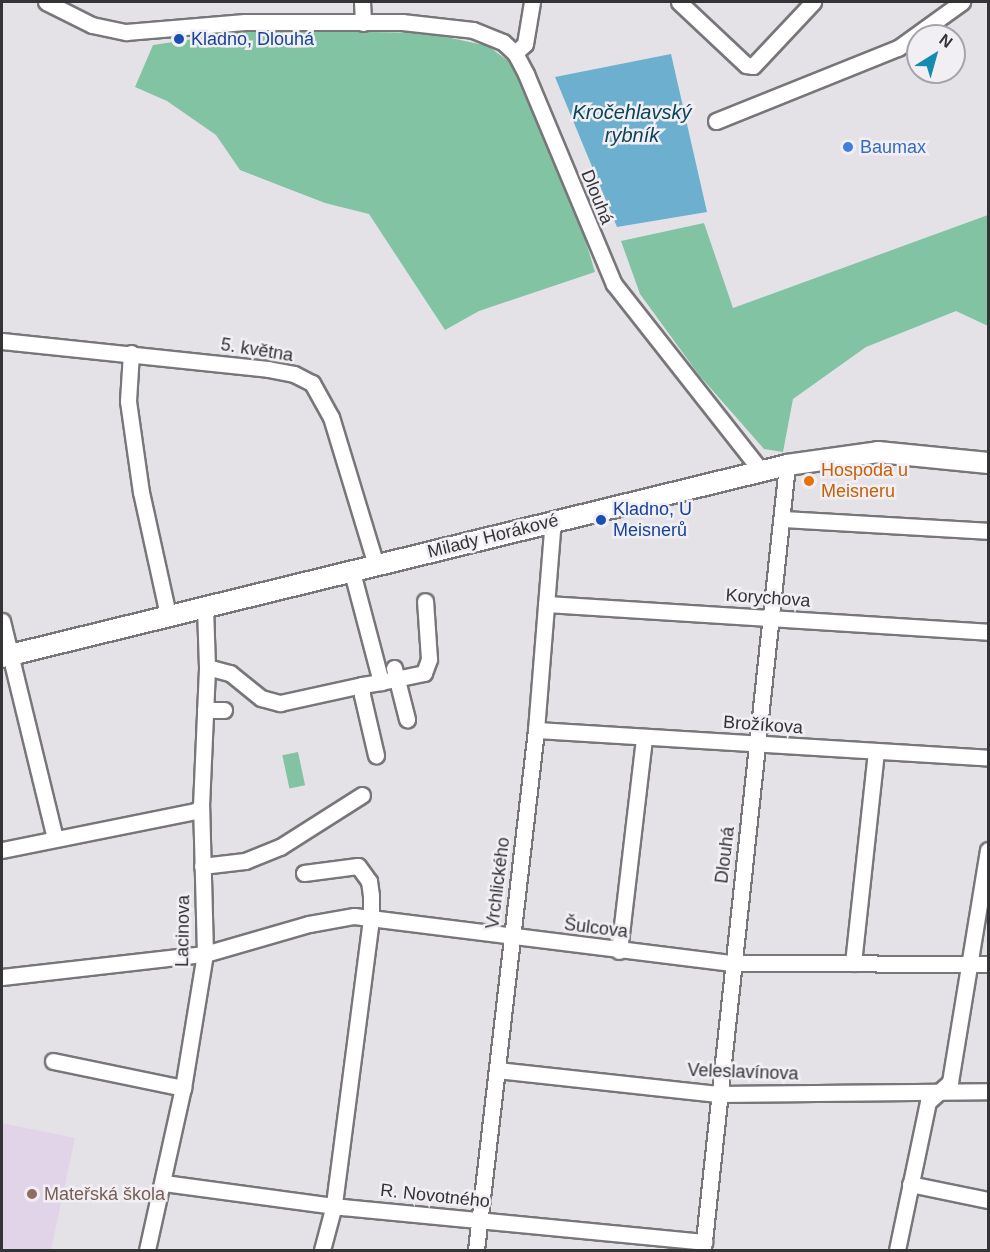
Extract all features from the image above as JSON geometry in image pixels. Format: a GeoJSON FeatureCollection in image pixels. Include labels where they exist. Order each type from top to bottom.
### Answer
{"type":"FeatureCollection","features":[{"type":"Feature","properties":{"kind":"main road","name":"Milady Horákové"},"geometry":{"type":"LineString","coordinates":[[6,655],[352,572],[553,520],[787,465],[878,452],[988,463]]}},
{"type":"Feature","properties":{"kind":"street"},"geometry":{"type":"LineString","coordinates":[[46,2],[92,25],[126,32],[246,22],[402,22],[489,34],[515,53],[525,44],[532,2]]}},
{"type":"Feature","properties":{"kind":"street"},"geometry":{"type":"LineString","coordinates":[[362,2],[363,23]]}},
{"type":"Feature","properties":{"kind":"street"},"geometry":{"type":"LineString","coordinates":[[679,2],[746,65],[753,66],[813,2]]}},
{"type":"Feature","properties":{"kind":"street"},"geometry":{"type":"LineString","coordinates":[[716,121],[898,48],[962,2]]}},
{"type":"Feature","properties":{"kind":"street","name":"Dlouhá"},"geometry":{"type":"LineString","coordinates":[[515,53],[614,284],[761,471]]}},
{"type":"Feature","properties":{"kind":"street","name":"5. května"},"geometry":{"type":"LineString","coordinates":[[2,341],[268,369],[294,374],[312,383],[331,417],[376,565]]}},
{"type":"Feature","properties":{"kind":"street"},"geometry":{"type":"LineString","coordinates":[[131,353],[128,401],[139,481],[168,615]]}},
{"type":"Feature","properties":{"kind":"street","name":"Dlouhá"},"geometry":{"type":"LineString","coordinates":[[703,1246],[732,963],[759,743],[787,465]]}},
{"type":"Feature","properties":{"kind":"street"},"geometry":{"type":"LineString","coordinates":[[782,519],[988,531]]}},
{"type":"Feature","properties":{"kind":"street","name":"Vrchlického"},"geometry":{"type":"LineString","coordinates":[[476,1251],[536,730],[553,520]]}},
{"type":"Feature","properties":{"kind":"street"},"geometry":{"type":"LineString","coordinates":[[352,572],[381,682]]}},
{"type":"Feature","properties":{"kind":"street"},"geometry":{"type":"LineString","coordinates":[[207,667],[230,673],[261,698],[280,703],[381,682],[396,673],[424,672],[429,659],[425,601]]}},
{"type":"Feature","properties":{"kind":"street","name":"Korychova"},"geometry":{"type":"LineString","coordinates":[[546,604],[988,632]]}},
{"type":"Feature","properties":{"kind":"street","name":"Lacinova"},"geometry":{"type":"LineString","coordinates":[[147,1251],[164,1183],[183,1088],[205,954],[201,806],[207,667],[205,606]]}},
{"type":"Feature","properties":{"kind":"street"},"geometry":{"type":"LineString","coordinates":[[2,621],[6,655],[55,838]]}},
{"type":"Feature","properties":{"kind":"street"},"geometry":{"type":"LineString","coordinates":[[396,673],[407,719]]}},
{"type":"Feature","properties":{"kind":"street"},"geometry":{"type":"LineString","coordinates":[[362,685],[376,755]]}},
{"type":"Feature","properties":{"kind":"street"},"geometry":{"type":"LineString","coordinates":[[205,710],[224,710]]}},
{"type":"Feature","properties":{"kind":"street","name":"Brožíkova"},"geometry":{"type":"LineString","coordinates":[[536,730],[759,743],[876,753],[988,758]]}},
{"type":"Feature","properties":{"kind":"street"},"geometry":{"type":"LineString","coordinates":[[619,951],[644,738]]}},
{"type":"Feature","properties":{"kind":"street"},"geometry":{"type":"LineString","coordinates":[[853,963],[876,753]]}},
{"type":"Feature","properties":{"kind":"street"},"geometry":{"type":"LineString","coordinates":[[202,866],[245,861],[280,847],[362,795]]}},
{"type":"Feature","properties":{"kind":"street"},"geometry":{"type":"LineString","coordinates":[[2,850],[196,811],[201,806]]}},
{"type":"Feature","properties":{"kind":"street"},"geometry":{"type":"LineString","coordinates":[[897,1251],[927,1102],[951,1082],[988,850]]}},
{"type":"Feature","properties":{"kind":"street"},"geometry":{"type":"LineString","coordinates":[[322,1251],[334,1205],[371,919],[369,881],[372,864]]}},
{"type":"Feature","properties":{"kind":"street"},"geometry":{"type":"LineString","coordinates":[[304,873],[350,865],[358,866],[369,881]]}},
{"type":"Feature","properties":{"kind":"street","name":"Šulcova"},"geometry":{"type":"LineString","coordinates":[[2,977],[205,954],[309,924],[354,916],[511,938],[732,963],[988,964]]}},
{"type":"Feature","properties":{"kind":"street"},"geometry":{"type":"LineString","coordinates":[[53,1061],[183,1088]]}},
{"type":"Feature","properties":{"kind":"street","name":"Veleslavínova"},"geometry":{"type":"LineString","coordinates":[[497,1070],[718,1094],[988,1091]]}},
{"type":"Feature","properties":{"kind":"street","name":"R. Novotného"},"geometry":{"type":"LineString","coordinates":[[164,1183],[334,1205],[703,1246]]}},
{"type":"Feature","properties":{"kind":"street"},"geometry":{"type":"LineString","coordinates":[[910,1184],[988,1200]]}},
{"type":"Feature","properties":{"kind":"shaded area","name":"Mateřská škola"},"geometry":{"type":"Polygon","coordinates":[[[2,1123],[75,1138],[51,1250],[2,1250],[2,1123]]]}},
{"type":"Feature","properties":{"kind":"green space"},"geometry":{"type":"Polygon","coordinates":[[[253,30],[428,33],[488,46],[511,63],[522,83],[573,199],[595,272],[479,311],[445,330],[369,214],[325,203],[240,170],[216,135],[167,101],[135,87],[153,45],[253,30]]]}},
{"type":"Feature","properties":{"kind":"green space"},"geometry":{"type":"Polygon","coordinates":[[[988,215],[988,326],[956,311],[866,347],[793,399],[783,452],[764,449],[699,375],[640,294],[621,241],[704,223],[733,308],[988,215]]]}},
{"type":"Feature","properties":{"kind":"green space"},"geometry":{"type":"Polygon","coordinates":[[[298,752],[305,785],[289,789],[282,755],[298,752]]]}},
{"type":"Feature","properties":{"kind":"water","name":"Kročehlavský rybník"},"geometry":{"type":"Polygon","coordinates":[[[671,54],[707,212],[617,227],[555,77],[671,54]]]}},
{"type":"Feature","properties":{"kind":"place","name":"Kladno, Dlouhá"},"geometry":{"type":"Point","coordinates":[179,39]}},
{"type":"Feature","properties":{"kind":"place","name":"Baumax"},"geometry":{"type":"Point","coordinates":[848,147]}},
{"type":"Feature","properties":{"kind":"place","name":"Hospoda u Meisneru"},"geometry":{"type":"Point","coordinates":[809,481]}},
{"type":"Feature","properties":{"kind":"place","name":"Kladno, U Meisnerů"},"geometry":{"type":"Point","coordinates":[601,520]}},
{"type":"Feature","properties":{"kind":"place","name":"Mateřská škola"},"geometry":{"type":"Point","coordinates":[32,1194]}}]}
